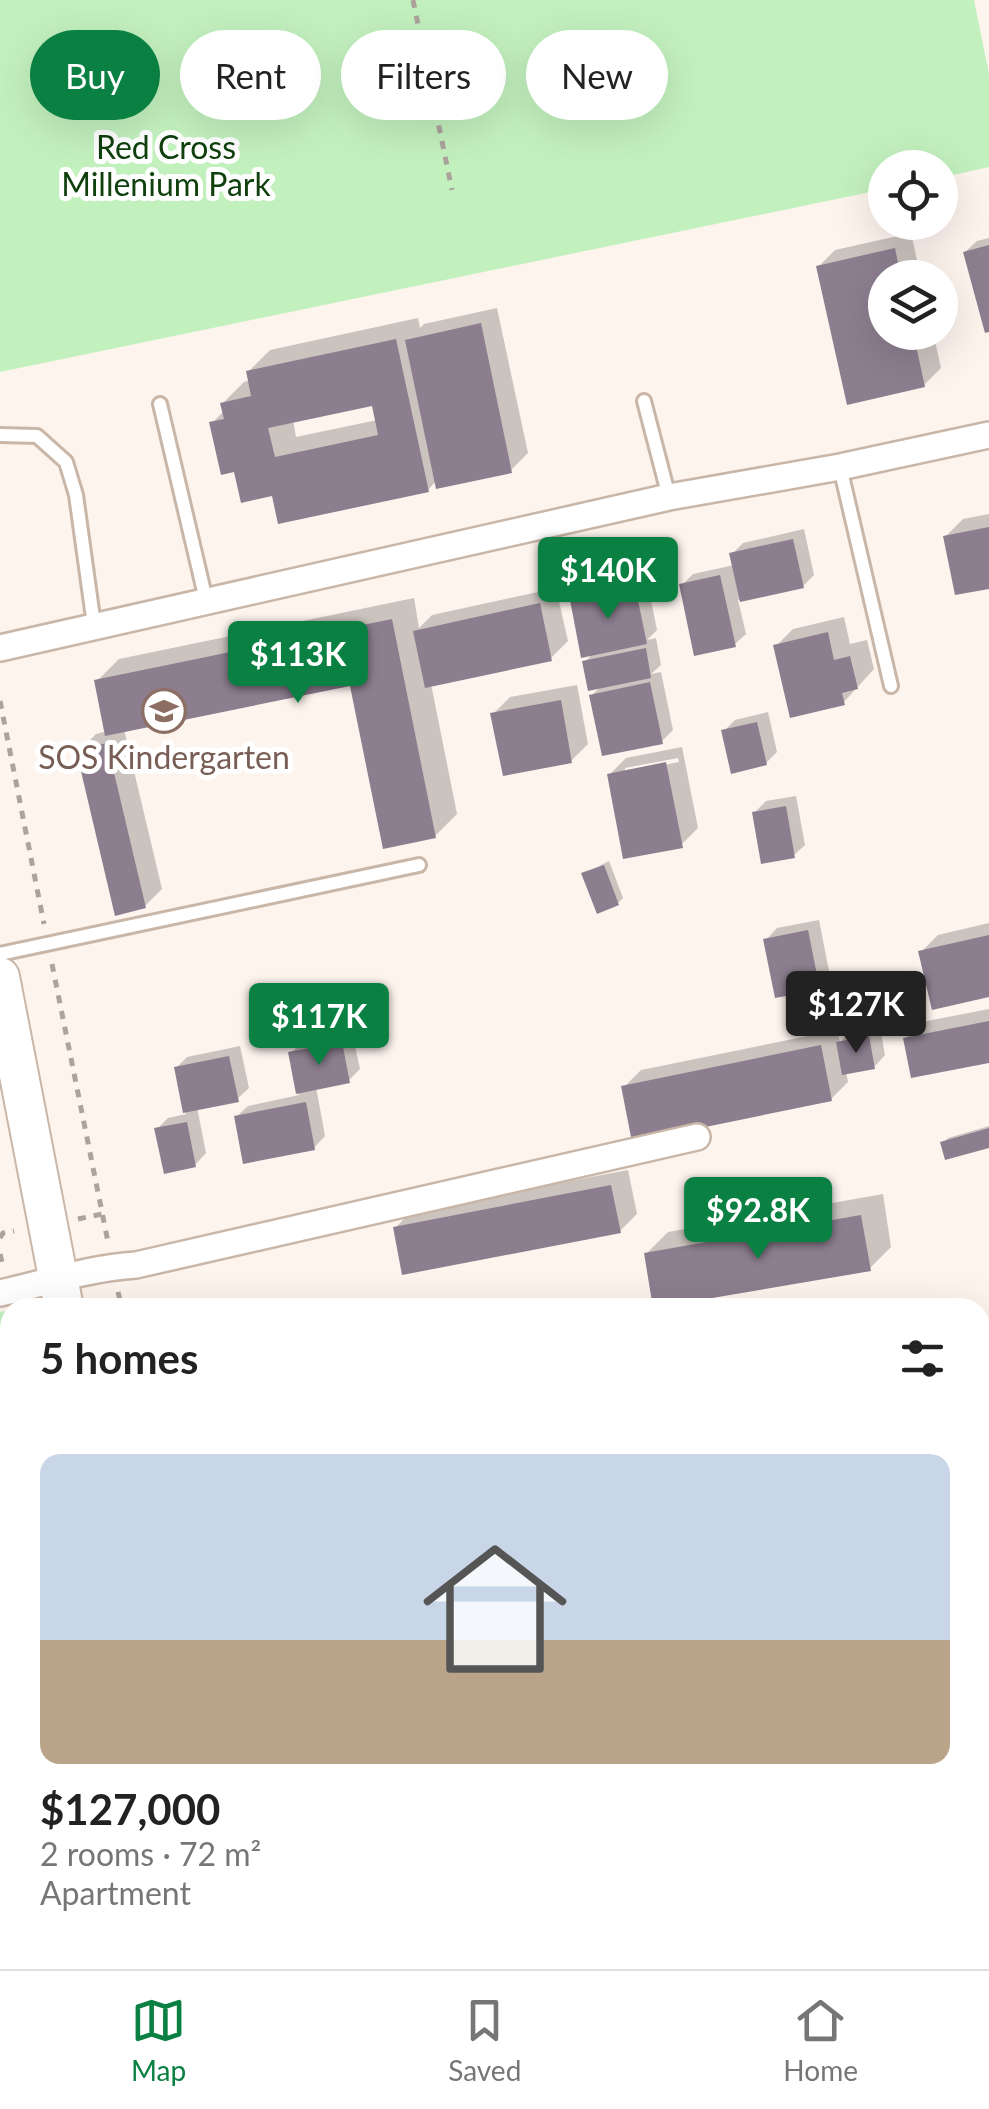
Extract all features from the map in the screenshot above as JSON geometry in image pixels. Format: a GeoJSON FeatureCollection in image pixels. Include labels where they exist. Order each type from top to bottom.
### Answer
{"type":"FeatureCollection","features":[{"type":"Feature","properties":{"kind":"street"},"geometry":{"type":"LineString","coordinates":[[0,648],[669,497],[989,435]]}},
{"type":"Feature","properties":{"kind":"street"},"geometry":{"type":"LineString","coordinates":[[0,977],[61,1292]]}},
{"type":"Feature","properties":{"kind":"street"},"geometry":{"type":"LineString","coordinates":[[0,1294],[61,1292],[113,1266],[136,1265],[697,1136]]}},
{"type":"Feature","properties":{"kind":"lane"},"geometry":{"type":"LineString","coordinates":[[644,402],[669,497]]}},
{"type":"Feature","properties":{"kind":"lane"},"geometry":{"type":"LineString","coordinates":[[160,404],[206,600]]}},
{"type":"Feature","properties":{"kind":"lane"},"geometry":{"type":"LineString","coordinates":[[0,435],[37,436],[66,462],[76,495],[94,625]]}},
{"type":"Feature","properties":{"kind":"lane"},"geometry":{"type":"LineString","coordinates":[[840,466],[890,686]]}},
{"type":"Feature","properties":{"kind":"lane"},"geometry":{"type":"LineString","coordinates":[[0,954],[418,865]]}},
{"type":"Feature","properties":{"kind":"path"},"geometry":{"type":"LineString","coordinates":[[414,0],[452,190]]}},
{"type":"Feature","properties":{"kind":"path"},"geometry":{"type":"LineString","coordinates":[[0,701],[120,1298]]}},
{"type":"Feature","properties":{"kind":"green space","name":"Red Cross Millenium Park"},"geometry":{"type":"Polygon","coordinates":[[[0,0],[974,0],[989,74],[989,167],[958,174],[958,150],[868,150],[868,193],[0,372],[0,0]]]}},
{"type":"Feature","properties":{"kind":"building"},"geometry":{"type":"Polygon","coordinates":[[[989,245],[989,332],[985,333],[963,252],[989,245]]]}},
{"type":"Feature","properties":{"kind":"building"},"geometry":{"type":"Polygon","coordinates":[[[895,248],[897,260],[868,260],[868,350],[917,350],[925,387],[847,405],[816,266],[895,248]]]}},
{"type":"Feature","properties":{"kind":"building"},"geometry":{"type":"Polygon","coordinates":[[[481,323],[512,473],[436,489],[405,340],[481,323]]]}},
{"type":"Feature","properties":{"kind":"building"},"geometry":{"type":"Polygon","coordinates":[[[396,339],[429,492],[278,524],[272,496],[241,503],[234,472],[221,475],[209,422],[224,419],[220,403],[251,396],[246,371],[396,339]],[[372,406],[268,428],[275,457],[378,435],[372,406]]]}},
{"type":"Feature","properties":{"kind":"building"},"geometry":{"type":"Polygon","coordinates":[[[989,527],[989,589],[955,595],[943,536],[989,527]]]}},
{"type":"Feature","properties":{"kind":"building"},"geometry":{"type":"Polygon","coordinates":[[[793,539],[804,588],[740,602],[729,553],[793,539]]]}},
{"type":"Feature","properties":{"kind":"building"},"geometry":{"type":"Polygon","coordinates":[[[720,575],[736,647],[694,656],[679,584],[720,575]]]}},
{"type":"Feature","properties":{"kind":"building"},"geometry":{"type":"Polygon","coordinates":[[[635,586],[647,644],[581,658],[570,600],[635,586]]]}},
{"type":"Feature","properties":{"kind":"building"},"geometry":{"type":"Polygon","coordinates":[[[540,603],[552,661],[425,688],[413,631],[540,603]]]}},
{"type":"Feature","properties":{"kind":"building","name":"SOS Kindergarten"},"geometry":{"type":"Polygon","coordinates":[[[392,619],[436,838],[383,849],[350,686],[105,736],[94,680],[392,619]]]}},
{"type":"Feature","properties":{"kind":"building"},"geometry":{"type":"Polygon","coordinates":[[[828,632],[834,660],[850,656],[858,689],[842,693],[845,705],[790,718],[773,645],[828,632]]]}},
{"type":"Feature","properties":{"kind":"building"},"geometry":{"type":"Polygon","coordinates":[[[646,648],[651,678],[588,691],[582,661],[646,648]]]}},
{"type":"Feature","properties":{"kind":"building"},"geometry":{"type":"Polygon","coordinates":[[[650,682],[663,744],[602,756],[589,695],[650,682]]]}},
{"type":"Feature","properties":{"kind":"building"},"geometry":{"type":"Polygon","coordinates":[[[561,700],[572,763],[503,776],[490,713],[561,700]]]}},
{"type":"Feature","properties":{"kind":"building"},"geometry":{"type":"Polygon","coordinates":[[[757,722],[767,765],[731,774],[721,730],[757,722]]]}},
{"type":"Feature","properties":{"kind":"building"},"geometry":{"type":"Polygon","coordinates":[[[107,743],[146,908],[115,916],[76,750],[107,743]]]}},
{"type":"Feature","properties":{"kind":"building"},"geometry":{"type":"Polygon","coordinates":[[[666,762],[683,848],[623,859],[607,774],[666,762]]]}},
{"type":"Feature","properties":{"kind":"building"},"geometry":{"type":"Polygon","coordinates":[[[786,806],[795,858],[761,864],[752,812],[786,806]]]}},
{"type":"Feature","properties":{"kind":"building"},"geometry":{"type":"Polygon","coordinates":[[[604,865],[619,905],[597,914],[581,873],[604,865]]]}},
{"type":"Feature","properties":{"kind":"building"},"geometry":{"type":"Polygon","coordinates":[[[808,930],[820,990],[775,998],[763,939],[808,930]]]}},
{"type":"Feature","properties":{"kind":"building"},"geometry":{"type":"Polygon","coordinates":[[[989,935],[989,997],[932,1010],[918,951],[989,935]]]}},
{"type":"Feature","properties":{"kind":"building"},"geometry":{"type":"Polygon","coordinates":[[[989,1021],[989,1063],[911,1078],[903,1038],[989,1021]]]}},
{"type":"Feature","properties":{"kind":"building"},"geometry":{"type":"Polygon","coordinates":[[[869,1036],[875,1069],[842,1075],[836,1042],[869,1036]]]}},
{"type":"Feature","properties":{"kind":"building"},"geometry":{"type":"Polygon","coordinates":[[[342,1042],[350,1083],[296,1094],[288,1052],[342,1042]]]}},
{"type":"Feature","properties":{"kind":"building"},"geometry":{"type":"Polygon","coordinates":[[[821,1045],[832,1101],[632,1142],[621,1086],[821,1045]]]}},
{"type":"Feature","properties":{"kind":"building"},"geometry":{"type":"Polygon","coordinates":[[[229,1056],[239,1102],[183,1113],[174,1067],[229,1056]]]}},
{"type":"Feature","properties":{"kind":"building"},"geometry":{"type":"Polygon","coordinates":[[[306,1102],[315,1150],[243,1164],[234,1116],[306,1102]]]}},
{"type":"Feature","properties":{"kind":"building"},"geometry":{"type":"Polygon","coordinates":[[[187,1122],[196,1167],[164,1174],[154,1128],[187,1122]]]}},
{"type":"Feature","properties":{"kind":"building"},"geometry":{"type":"Polygon","coordinates":[[[989,1128],[989,1148],[945,1160],[940,1142],[989,1128]]]}},
{"type":"Feature","properties":{"kind":"building"},"geometry":{"type":"Polygon","coordinates":[[[611,1185],[621,1233],[402,1275],[393,1227],[611,1185]]]}},
{"type":"Feature","properties":{"kind":"building"},"geometry":{"type":"Polygon","coordinates":[[[861,1215],[871,1271],[712,1298],[651,1298],[644,1253],[861,1215]]]}},
{"type":"Feature","properties":{"kind":"place","name":"SOS Kindergarten"},"geometry":{"type":"Point","coordinates":[164,711]}}]}
